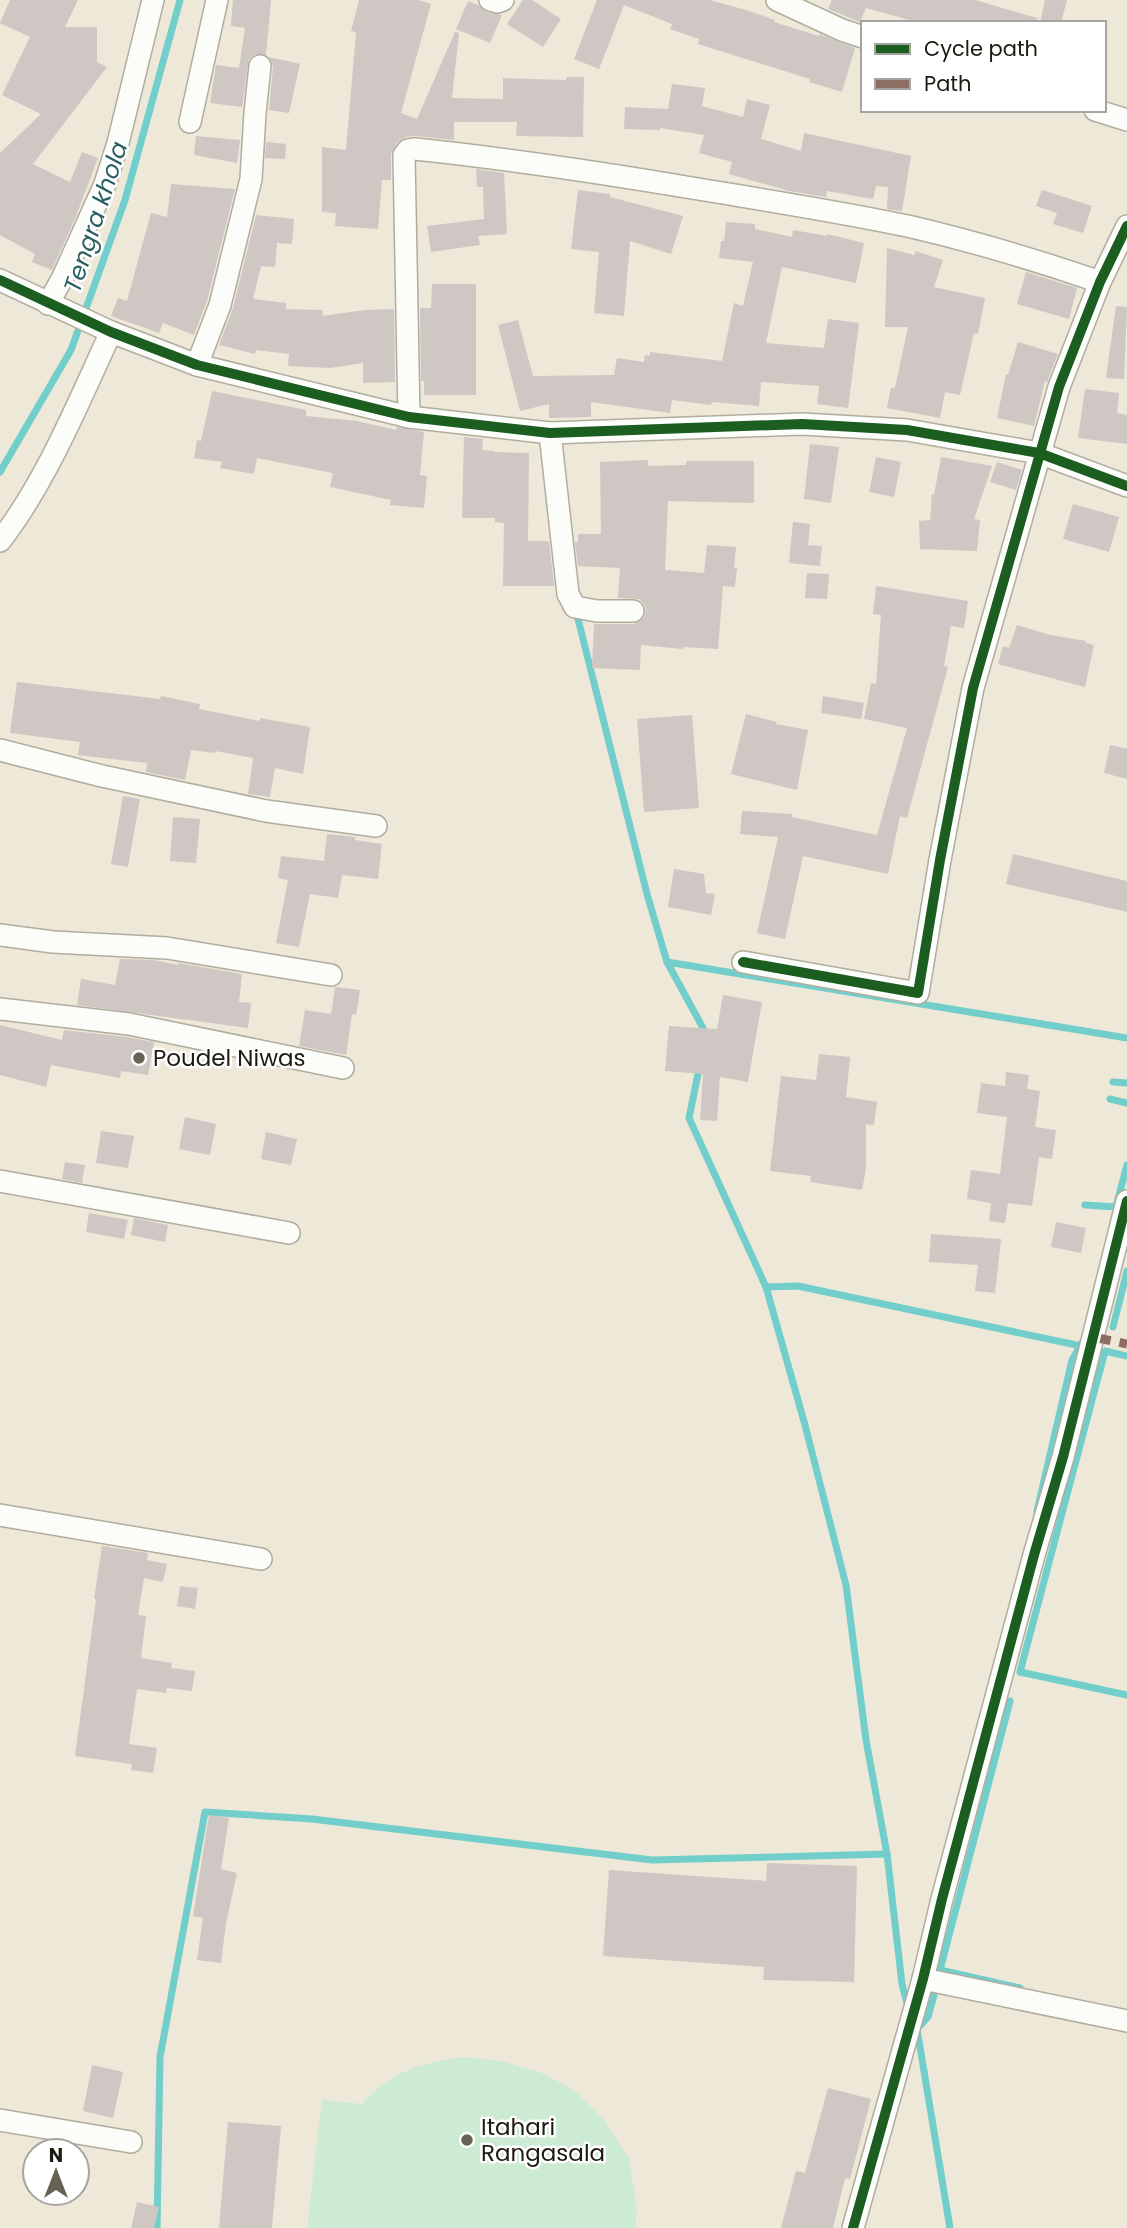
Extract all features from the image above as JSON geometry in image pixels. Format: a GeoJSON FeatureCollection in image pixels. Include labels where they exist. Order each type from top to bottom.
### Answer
{"type":"FeatureCollection","features":[{"type":"Feature","properties":{"kind":"street"},"geometry":{"type":"LineString","coordinates":[[55,307],[63,277],[105,184],[118,143],[153,0]]}},
{"type":"Feature","properties":{"kind":"street"},"geometry":{"type":"LineString","coordinates":[[190,122],[218,0]]}},
{"type":"Feature","properties":{"kind":"street"},"geometry":{"type":"LineString","coordinates":[[490,0],[503,0]]}},
{"type":"Feature","properties":{"kind":"street"},"geometry":{"type":"LineString","coordinates":[[777,0],[861,36]]}},
{"type":"Feature","properties":{"kind":"street"},"geometry":{"type":"LineString","coordinates":[[197,365],[220,305],[251,180],[260,66]]}},
{"type":"Feature","properties":{"kind":"street"},"geometry":{"type":"LineString","coordinates":[[1101,112],[1127,120]]}},
{"type":"Feature","properties":{"kind":"street"},"geometry":{"type":"LineString","coordinates":[[409,417],[404,155],[408,150],[499,158],[614,175],[885,222],[1039,261],[1100,282]]}},
{"type":"Feature","properties":{"kind":"street"},"geometry":{"type":"LineString","coordinates":[[743,962],[918,993],[973,688],[1059,387],[1100,282],[1127,226]]}},
{"type":"Feature","properties":{"kind":"street"},"geometry":{"type":"LineString","coordinates":[[0,280],[107,330],[197,365],[409,417],[550,433],[802,424],[907,430],[1039,453],[1127,486]]}},
{"type":"Feature","properties":{"kind":"street"},"geometry":{"type":"LineString","coordinates":[[0,541],[22,513],[77,406],[107,330]]}},
{"type":"Feature","properties":{"kind":"street"},"geometry":{"type":"LineString","coordinates":[[550,433],[568,594],[575,607],[597,611],[633,611]]}},
{"type":"Feature","properties":{"kind":"street"},"geometry":{"type":"LineString","coordinates":[[0,750],[103,776],[266,811],[376,826]]}},
{"type":"Feature","properties":{"kind":"street"},"geometry":{"type":"LineString","coordinates":[[0,935],[53,942],[167,948],[331,975]]}},
{"type":"Feature","properties":{"kind":"street"},"geometry":{"type":"LineString","coordinates":[[0,1009],[129,1024],[343,1068]]}},
{"type":"Feature","properties":{"kind":"street"},"geometry":{"type":"LineString","coordinates":[[0,1181],[289,1233]]}},
{"type":"Feature","properties":{"kind":"street"},"geometry":{"type":"LineString","coordinates":[[853,2228],[923,1979],[942,1899],[1062,1457],[1127,1200]]}},
{"type":"Feature","properties":{"kind":"street"},"geometry":{"type":"LineString","coordinates":[[0,1515],[261,1559]]}},
{"type":"Feature","properties":{"kind":"street"},"geometry":{"type":"LineString","coordinates":[[923,1979],[1127,2021]]}},
{"type":"Feature","properties":{"kind":"street"},"geometry":{"type":"LineString","coordinates":[[0,2120],[131,2142]]}},
{"type":"Feature","properties":{"kind":"green space","name":"Itahari Rangasala"},"geometry":{"type":"Polygon","coordinates":[[[462,2057],[502,2061],[542,2073],[575,2091],[605,2121],[629,2159],[637,2208],[635,2228],[307,2228],[322,2100],[362,2104],[395,2076],[433,2062],[462,2057]]]}},
{"type":"Feature","properties":{"kind":"building"},"geometry":{"type":"Polygon","coordinates":[[[10,0],[78,0],[65,27],[97,27],[97,62],[107,67],[33,164],[70,182],[82,152],[98,158],[52,270],[32,262],[35,254],[0,235],[0,153],[41,114],[2,95],[30,37],[0,23],[10,0]]]}},
{"type":"Feature","properties":{"kind":"building"},"geometry":{"type":"Polygon","coordinates":[[[233,0],[271,0],[266,55],[255,54],[249,59],[242,107],[210,103],[216,65],[239,68],[245,28],[231,26],[233,0]]]}},
{"type":"Feature","properties":{"kind":"building"},"geometry":{"type":"Polygon","coordinates":[[[359,0],[418,0],[431,4],[401,113],[417,119],[455,32],[459,33],[452,98],[503,99],[503,78],[566,80],[567,77],[584,77],[583,137],[516,136],[517,122],[454,122],[454,140],[405,137],[398,142],[391,154],[391,180],[382,180],[378,229],[335,226],[336,213],[322,212],[322,147],[346,150],[356,32],[351,31],[359,0]]]}},
{"type":"Feature","properties":{"kind":"building"},"geometry":{"type":"Polygon","coordinates":[[[523,0],[532,0],[561,19],[543,47],[507,24],[523,0]]]}},
{"type":"Feature","properties":{"kind":"building"},"geometry":{"type":"Polygon","coordinates":[[[597,0],[710,0],[855,48],[842,92],[809,82],[810,79],[698,44],[699,39],[670,29],[672,24],[624,5],[599,69],[574,59],[597,0]]]}},
{"type":"Feature","properties":{"kind":"building"},"geometry":{"type":"Polygon","coordinates":[[[832,0],[975,0],[1037,18],[1036,21],[913,21],[866,8],[860,22],[828,9],[832,0]]]}},
{"type":"Feature","properties":{"kind":"building"},"geometry":{"type":"Polygon","coordinates":[[[1045,0],[1067,0],[1062,21],[1040,21],[1045,0]]]}},
{"type":"Feature","properties":{"kind":"building"},"geometry":{"type":"Polygon","coordinates":[[[468,1],[486,12],[502,15],[490,43],[456,29],[468,1]]]}},
{"type":"Feature","properties":{"kind":"building"},"geometry":{"type":"Polygon","coordinates":[[[269,57],[300,64],[289,113],[269,110],[273,67],[269,57]]]}},
{"type":"Feature","properties":{"kind":"building"},"geometry":{"type":"Polygon","coordinates":[[[672,84],[705,88],[702,106],[743,117],[747,99],[770,105],[761,139],[801,151],[804,133],[911,156],[902,211],[887,209],[888,187],[876,186],[873,199],[827,191],[826,197],[789,191],[729,174],[732,162],[699,153],[704,135],[660,128],[624,129],[625,107],[668,109],[672,84]]]}},
{"type":"Feature","properties":{"kind":"building"},"geometry":{"type":"Polygon","coordinates":[[[196,136],[240,140],[237,163],[194,155],[196,136]]]}},
{"type":"Feature","properties":{"kind":"building"},"geometry":{"type":"Polygon","coordinates":[[[266,142],[286,144],[285,159],[265,158],[266,142]]]}},
{"type":"Feature","properties":{"kind":"building"},"geometry":{"type":"Polygon","coordinates":[[[476,169],[504,173],[507,234],[478,236],[480,245],[431,252],[427,226],[484,219],[483,187],[477,187],[476,169]]]}},
{"type":"Feature","properties":{"kind":"building"},"geometry":{"type":"Polygon","coordinates":[[[171,184],[235,189],[207,301],[194,335],[163,323],[159,333],[111,316],[118,298],[127,301],[151,213],[167,217],[171,184]]]}},
{"type":"Feature","properties":{"kind":"building"},"geometry":{"type":"Polygon","coordinates":[[[578,190],[610,194],[610,197],[683,216],[671,254],[630,241],[624,316],[594,313],[599,252],[571,249],[578,190]]]}},
{"type":"Feature","properties":{"kind":"building"},"geometry":{"type":"Polygon","coordinates":[[[1042,190],[1092,206],[1083,233],[1053,224],[1057,213],[1036,206],[1042,190]]]}},
{"type":"Feature","properties":{"kind":"building"},"geometry":{"type":"Polygon","coordinates":[[[256,215],[294,219],[292,244],[277,243],[275,267],[261,266],[253,299],[286,303],[286,309],[323,310],[322,316],[394,309],[395,382],[363,383],[363,363],[330,368],[288,366],[289,354],[256,350],[255,354],[219,345],[233,308],[256,215]]]}},
{"type":"Feature","properties":{"kind":"building"},"geometry":{"type":"Polygon","coordinates":[[[726,222],[755,224],[755,229],[792,237],[793,230],[827,234],[864,243],[856,283],[782,267],[766,343],[824,348],[828,319],[859,323],[848,408],[817,404],[819,386],[761,382],[759,406],[712,402],[711,405],[672,400],[670,413],[591,402],[591,417],[549,418],[549,404],[520,411],[498,325],[518,320],[533,376],[614,375],[617,358],[644,362],[645,355],[650,356],[650,352],[722,361],[734,303],[743,306],[753,262],[719,258],[726,222]]]}},
{"type":"Feature","properties":{"kind":"building"},"geometry":{"type":"Polygon","coordinates":[[[887,248],[914,255],[916,251],[943,260],[934,287],[985,298],[978,334],[974,333],[960,395],[945,392],[940,418],[887,408],[891,388],[895,388],[908,327],[885,327],[887,248]]]}},
{"type":"Feature","properties":{"kind":"building"},"geometry":{"type":"Polygon","coordinates":[[[1026,272],[1077,288],[1069,319],[1017,304],[1026,272]]]}},
{"type":"Feature","properties":{"kind":"building"},"geometry":{"type":"Polygon","coordinates":[[[432,284],[476,284],[476,395],[424,395],[424,381],[421,381],[420,308],[431,308],[432,284]]]}},
{"type":"Feature","properties":{"kind":"building"},"geometry":{"type":"Polygon","coordinates":[[[1116,306],[1127,307],[1124,379],[1106,378],[1116,306]]]}},
{"type":"Feature","properties":{"kind":"building"},"geometry":{"type":"Polygon","coordinates":[[[1018,342],[1058,354],[1047,382],[1045,381],[1034,426],[997,418],[1006,374],[1008,375],[1018,342]]]}},
{"type":"Feature","properties":{"kind":"building"},"geometry":{"type":"Polygon","coordinates":[[[1085,389],[1119,393],[1117,413],[1127,415],[1127,444],[1078,438],[1085,389]]]}},
{"type":"Feature","properties":{"kind":"building"},"geometry":{"type":"Polygon","coordinates":[[[212,391],[306,410],[306,416],[424,432],[420,475],[427,476],[424,508],[390,505],[391,500],[330,487],[333,473],[257,458],[254,474],[220,468],[222,462],[194,458],[197,440],[201,441],[212,391]]]}},
{"type":"Feature","properties":{"kind":"building"},"geometry":{"type":"Polygon","coordinates":[[[464,437],[483,439],[482,450],[529,453],[528,541],[549,541],[554,586],[503,586],[504,523],[495,522],[495,518],[462,518],[464,437]]]}},
{"type":"Feature","properties":{"kind":"building"},"geometry":{"type":"Polygon","coordinates":[[[810,444],[839,447],[831,503],[804,499],[810,444]]]}},
{"type":"Feature","properties":{"kind":"building"},"geometry":{"type":"Polygon","coordinates":[[[876,457],[901,462],[894,497],[869,492],[876,457]]]}},
{"type":"Feature","properties":{"kind":"building"},"geometry":{"type":"Polygon","coordinates":[[[941,457],[992,466],[974,519],[980,520],[977,551],[920,549],[919,521],[930,520],[932,494],[934,495],[941,457]]]}},
{"type":"Feature","properties":{"kind":"building"},"geometry":{"type":"Polygon","coordinates":[[[648,460],[648,466],[686,465],[686,461],[754,461],[754,503],[668,501],[665,570],[704,573],[707,545],[736,547],[735,587],[723,586],[718,649],[641,645],[640,670],[592,668],[594,624],[634,624],[644,618],[646,610],[639,599],[618,598],[620,568],[578,566],[575,542],[578,542],[578,534],[601,534],[600,462],[648,460]]]}},
{"type":"Feature","properties":{"kind":"building"},"geometry":{"type":"Polygon","coordinates":[[[997,462],[1022,470],[1016,490],[990,482],[997,462]]]}},
{"type":"Feature","properties":{"kind":"building"},"geometry":{"type":"Polygon","coordinates":[[[1073,504],[1119,517],[1109,552],[1063,539],[1073,504]]]}},
{"type":"Feature","properties":{"kind":"building"},"geometry":{"type":"Polygon","coordinates":[[[793,522],[810,524],[808,545],[822,546],[820,566],[789,563],[793,522]]]}},
{"type":"Feature","properties":{"kind":"building"},"geometry":{"type":"Polygon","coordinates":[[[807,573],[829,574],[827,599],[805,598],[807,573]]]}},
{"type":"Feature","properties":{"kind":"building"},"geometry":{"type":"Polygon","coordinates":[[[876,586],[968,601],[964,628],[951,626],[944,666],[948,667],[907,818],[900,816],[888,874],[803,856],[785,939],[757,933],[778,837],[740,834],[742,811],[792,814],[792,817],[877,835],[907,728],[864,719],[871,683],[876,684],[881,615],[873,614],[876,586]]]}},
{"type":"Feature","properties":{"kind":"building"},"geometry":{"type":"Polygon","coordinates":[[[1017,625],[1094,645],[1085,687],[998,664],[1003,646],[1009,648],[1017,625]]]}},
{"type":"Feature","properties":{"kind":"building"},"geometry":{"type":"Polygon","coordinates":[[[17,682],[160,699],[161,696],[200,704],[199,709],[310,727],[303,774],[275,768],[270,797],[248,794],[253,758],[191,750],[185,780],[146,772],[147,763],[78,755],[80,742],[10,733],[17,682]]]}},
{"type":"Feature","properties":{"kind":"building"},"geometry":{"type":"Polygon","coordinates":[[[823,696],[864,703],[861,719],[821,713],[823,696]]]}},
{"type":"Feature","properties":{"kind":"building"},"geometry":{"type":"Polygon","coordinates":[[[746,714],[777,722],[776,724],[808,730],[797,790],[731,774],[746,714]]]}},
{"type":"Feature","properties":{"kind":"building"},"geometry":{"type":"Polygon","coordinates":[[[692,715],[699,808],[644,812],[637,719],[692,715]]]}},
{"type":"Feature","properties":{"kind":"building"},"geometry":{"type":"Polygon","coordinates":[[[1110,745],[1127,749],[1127,779],[1104,773],[1110,745]]]}},
{"type":"Feature","properties":{"kind":"building"},"geometry":{"type":"Polygon","coordinates":[[[123,796],[140,799],[128,867],[111,864],[123,796]]]}},
{"type":"Feature","properties":{"kind":"building"},"geometry":{"type":"Polygon","coordinates":[[[173,817],[200,819],[196,863],[170,861],[173,817]]]}},
{"type":"Feature","properties":{"kind":"building"},"geometry":{"type":"Polygon","coordinates":[[[327,834],[382,844],[378,879],[342,875],[338,898],[310,894],[299,947],[276,943],[288,880],[278,878],[281,856],[324,861],[327,834]]]}},
{"type":"Feature","properties":{"kind":"building"},"geometry":{"type":"Polygon","coordinates":[[[1013,854],[1127,881],[1127,912],[1006,884],[1013,854]]]}},
{"type":"Feature","properties":{"kind":"building"},"geometry":{"type":"Polygon","coordinates":[[[674,869],[704,874],[706,893],[715,894],[711,915],[668,907],[674,869]]]}},
{"type":"Feature","properties":{"kind":"building"},"geometry":{"type":"Polygon","coordinates":[[[120,959],[178,963],[242,974],[239,1002],[251,1003],[248,1028],[77,1005],[81,979],[115,985],[120,959]]]}},
{"type":"Feature","properties":{"kind":"building"},"geometry":{"type":"Polygon","coordinates":[[[335,987],[360,990],[356,1015],[352,1014],[346,1055],[299,1046],[305,1010],[331,1014],[335,987]]]}},
{"type":"Feature","properties":{"kind":"building"},"geometry":{"type":"Polygon","coordinates":[[[723,995],[762,1002],[748,1082],[720,1077],[717,1121],[700,1120],[703,1074],[665,1071],[669,1026],[717,1029],[723,995]]]}},
{"type":"Feature","properties":{"kind":"building"},"geometry":{"type":"Polygon","coordinates":[[[0,1025],[62,1040],[64,1030],[154,1042],[148,1075],[121,1071],[120,1078],[51,1065],[46,1087],[0,1075],[0,1025]]]}},
{"type":"Feature","properties":{"kind":"building"},"geometry":{"type":"Polygon","coordinates":[[[819,1054],[850,1057],[846,1097],[877,1102],[874,1125],[866,1124],[866,1169],[862,1190],[810,1182],[811,1176],[770,1171],[781,1076],[816,1080],[819,1054]]]}},
{"type":"Feature","properties":{"kind":"building"},"geometry":{"type":"Polygon","coordinates":[[[1006,1072],[1029,1075],[1027,1089],[1040,1091],[1035,1127],[1056,1130],[1052,1159],[1039,1157],[1032,1206],[1008,1203],[1005,1223],[989,1221],[991,1203],[967,1199],[971,1170],[1000,1174],[1007,1117],[977,1113],[981,1083],[1005,1086],[1006,1072]]]}},
{"type":"Feature","properties":{"kind":"building"},"geometry":{"type":"Polygon","coordinates":[[[185,1117],[216,1124],[210,1155],[179,1149],[185,1117]]]}},
{"type":"Feature","properties":{"kind":"building"},"geometry":{"type":"Polygon","coordinates":[[[101,1131],[134,1136],[128,1168],[96,1163],[101,1131]]]}},
{"type":"Feature","properties":{"kind":"building"},"geometry":{"type":"Polygon","coordinates":[[[266,1132],[297,1139],[291,1165],[261,1159],[266,1132]]]}},
{"type":"Feature","properties":{"kind":"building"},"geometry":{"type":"Polygon","coordinates":[[[65,1162],[85,1165],[82,1183],[62,1179],[65,1162]]]}},
{"type":"Feature","properties":{"kind":"building"},"geometry":{"type":"Polygon","coordinates":[[[89,1213],[128,1220],[124,1239],[86,1232],[89,1213]]]}},
{"type":"Feature","properties":{"kind":"building"},"geometry":{"type":"Polygon","coordinates":[[[134,1218],[168,1225],[165,1242],[131,1235],[134,1218]]]}},
{"type":"Feature","properties":{"kind":"building"},"geometry":{"type":"Polygon","coordinates":[[[1056,1222],[1086,1228],[1081,1253],[1051,1247],[1056,1222]]]}},
{"type":"Feature","properties":{"kind":"building"},"geometry":{"type":"Polygon","coordinates":[[[931,1234],[1001,1239],[995,1293],[975,1291],[978,1265],[929,1262],[931,1234]]]}},
{"type":"Feature","properties":{"kind":"building"},"geometry":{"type":"Polygon","coordinates":[[[102,1546],[148,1553],[147,1560],[167,1564],[163,1582],[144,1578],[138,1615],[146,1616],[141,1658],[172,1663],[171,1668],[195,1671],[192,1691],[167,1688],[166,1693],[137,1689],[129,1744],[157,1748],[153,1773],[131,1770],[132,1764],[75,1756],[102,1546]]]}},
{"type":"Feature","properties":{"kind":"building"},"geometry":{"type":"Polygon","coordinates":[[[180,1586],[198,1588],[195,1609],[177,1606],[180,1586]]]}},
{"type":"Feature","properties":{"kind":"building"},"geometry":{"type":"Polygon","coordinates":[[[209,1815],[229,1818],[221,1869],[237,1873],[221,1963],[197,1960],[203,1918],[193,1916],[209,1815]]]}},
{"type":"Feature","properties":{"kind":"building"},"geometry":{"type":"Polygon","coordinates":[[[767,1863],[857,1866],[854,1982],[763,1980],[764,1967],[603,1956],[609,1870],[766,1881],[767,1863]]]}},
{"type":"Feature","properties":{"kind":"building"},"geometry":{"type":"Polygon","coordinates":[[[92,2065],[123,2072],[113,2118],[83,2111],[92,2065]]]}},
{"type":"Feature","properties":{"kind":"building"},"geometry":{"type":"Polygon","coordinates":[[[828,2088],[871,2099],[850,2179],[845,2178],[833,2228],[781,2228],[796,2171],[805,2173],[828,2088]]]}},
{"type":"Feature","properties":{"kind":"building"},"geometry":{"type":"Polygon","coordinates":[[[228,2122],[281,2126],[272,2228],[219,2228],[228,2122]]]}},
{"type":"Feature","properties":{"kind":"building"},"geometry":{"type":"Polygon","coordinates":[[[137,2202],[159,2207],[154,2228],[131,2228],[137,2202]]]}},
{"type":"Feature","properties":{"kind":"waterway","name":"Tengra khola"},"geometry":{"type":"LineString","coordinates":[[0,472],[71,350],[125,200],[180,0]]}},
{"type":"Feature","properties":{"kind":"waterway"},"geometry":{"type":"LineString","coordinates":[[578,619],[647,894],[667,962],[703,1028],[703,1035]]}},
{"type":"Feature","properties":{"kind":"waterway"},"geometry":{"type":"LineString","coordinates":[[667,962],[1127,1038]]}},
{"type":"Feature","properties":{"kind":"waterway"},"geometry":{"type":"LineString","coordinates":[[700,1064],[689,1118],[766,1287],[846,1585],[866,1740],[887,1854],[902,1984],[907,2003]]}},
{"type":"Feature","properties":{"kind":"waterway"},"geometry":{"type":"LineString","coordinates":[[1113,1082],[1127,1083]]}},
{"type":"Feature","properties":{"kind":"waterway"},"geometry":{"type":"LineString","coordinates":[[1110,1099],[1127,1103]]}},
{"type":"Feature","properties":{"kind":"waterway"},"geometry":{"type":"LineString","coordinates":[[1085,1205],[1116,1207],[1127,1165]]}},
{"type":"Feature","properties":{"kind":"waterway"},"geometry":{"type":"LineString","coordinates":[[1113,1327],[1127,1271]]}},
{"type":"Feature","properties":{"kind":"waterway"},"geometry":{"type":"LineString","coordinates":[[766,1287],[798,1286],[1081,1346]]}},
{"type":"Feature","properties":{"kind":"waterway"},"geometry":{"type":"LineString","coordinates":[[1037,1511],[1072,1360],[1083,1341]]}},
{"type":"Feature","properties":{"kind":"waterway"},"geometry":{"type":"LineString","coordinates":[[1127,1356],[1105,1351],[1020,1672],[1127,1695]]}},
{"type":"Feature","properties":{"kind":"waterway"},"geometry":{"type":"LineString","coordinates":[[1010,1701],[940,1970],[1020,1988]]}},
{"type":"Feature","properties":{"kind":"waterway"},"geometry":{"type":"LineString","coordinates":[[157,2228],[160,2057],[205,1812],[312,1819],[652,1860],[887,1854]]}},
{"type":"Feature","properties":{"kind":"waterway"},"geometry":{"type":"LineString","coordinates":[[935,1991],[928,2017],[917,2029],[950,2228]]}},
{"type":"Feature","properties":{"kind":"marked path"},"geometry":{"type":"LineString","coordinates":[[1093,1337],[1127,1344]]}},
{"type":"Feature","properties":{"kind":"cycle path"},"geometry":{"type":"LineString","coordinates":[[743,962],[918,993],[973,688],[1059,387],[1100,282],[1127,226]]}},
{"type":"Feature","properties":{"kind":"cycle path"},"geometry":{"type":"LineString","coordinates":[[0,280],[111,332],[197,365],[409,417],[550,433],[802,424],[907,430],[1039,453],[1127,486]]}},
{"type":"Feature","properties":{"kind":"cycle path"},"geometry":{"type":"LineString","coordinates":[[853,2228],[923,1979],[1034,1555],[1063,1457],[1127,1201]]}},
{"type":"Feature","properties":{"kind":"place","name":"Poudel Niwas"},"geometry":{"type":"Point","coordinates":[139,1058]}},
{"type":"Feature","properties":{"kind":"place","name":"Itahari Rangasala"},"geometry":{"type":"Point","coordinates":[467,2140]}}]}
